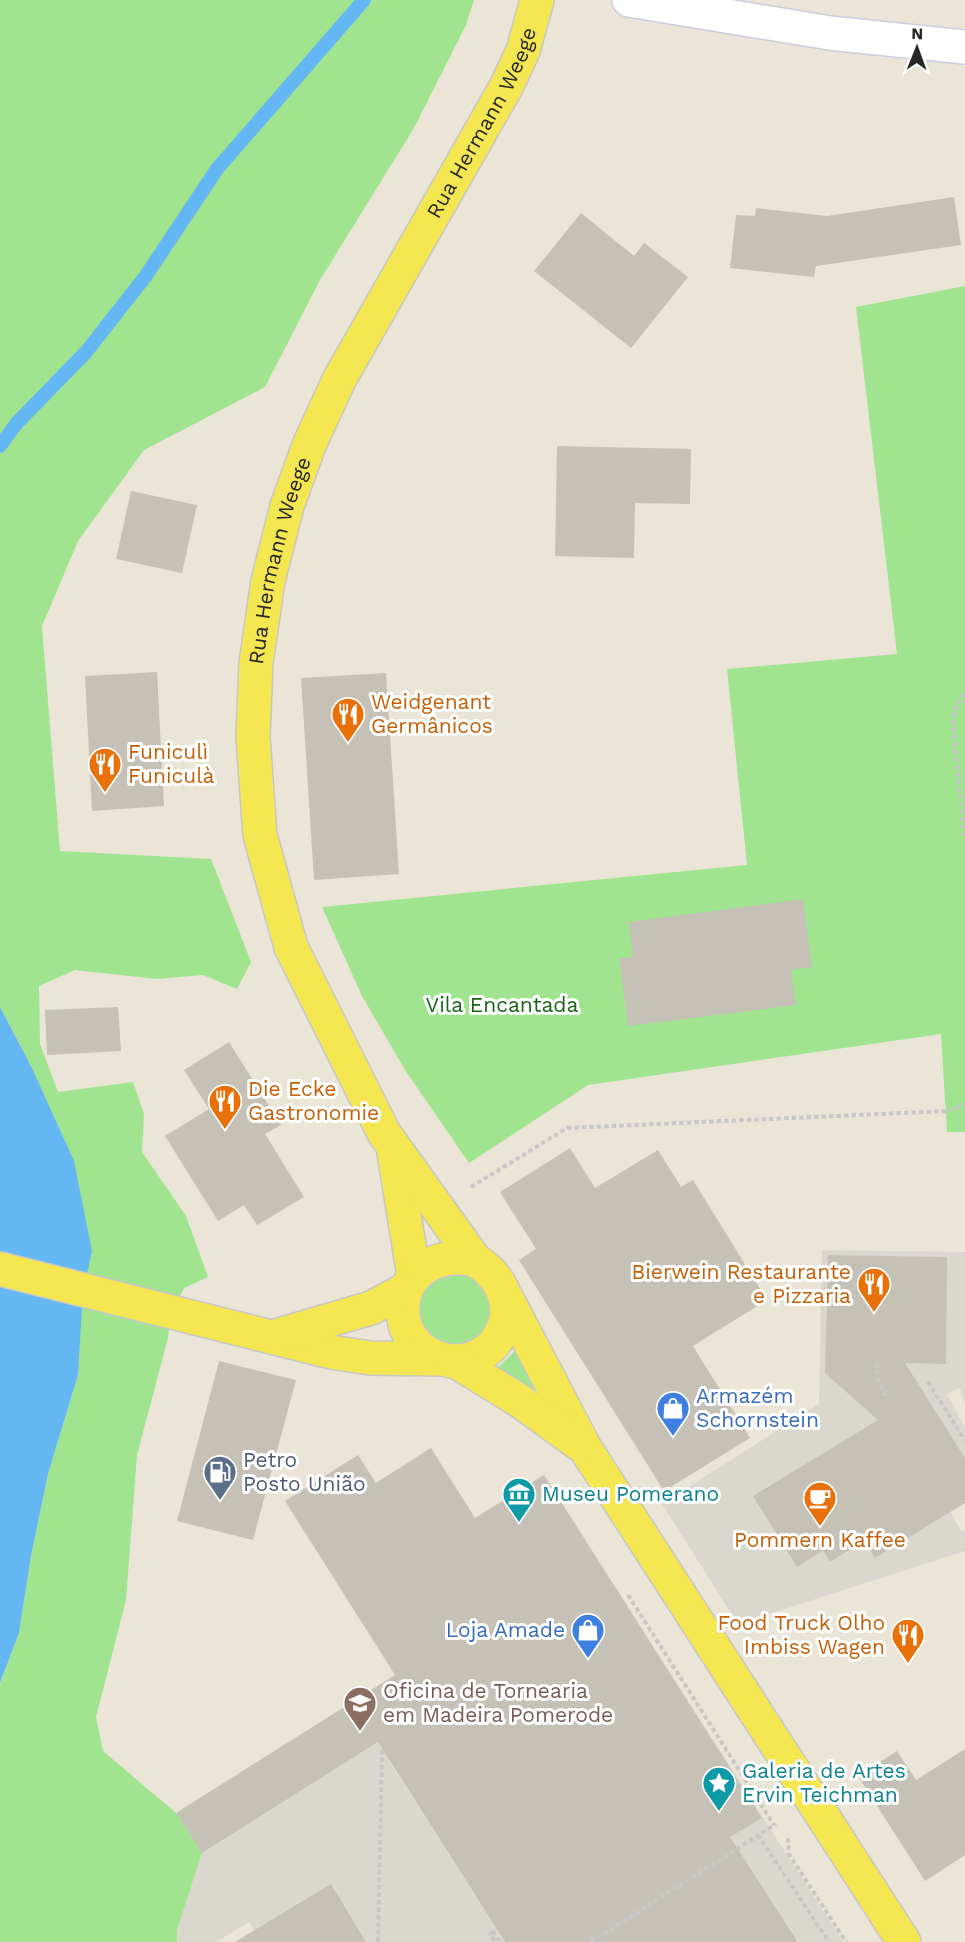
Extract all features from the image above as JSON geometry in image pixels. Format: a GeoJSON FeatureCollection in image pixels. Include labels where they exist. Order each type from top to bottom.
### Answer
{"type":"FeatureCollection","features":[{"type":"Feature","properties":{"kind":"main road","name":"Rua Hermann Weege"},"geometry":{"type":"LineString","coordinates":[[475,1260],[394,1149],[291,947],[270,881],[260,835],[254,778],[256,663],[268,582],[287,506],[309,443],[339,380],[506,87],[522,51],[537,0]]}},
{"type":"Feature","properties":{"kind":"main road","name":"Rua Hermann Weege"},"geometry":{"type":"LineString","coordinates":[[394,1149],[409,1283]]}},
{"type":"Feature","properties":{"kind":"main road"},"geometry":{"type":"LineString","coordinates":[[273,1336],[370,1308],[409,1283],[427,1265],[442,1258],[459,1256],[475,1260],[490,1270],[501,1282],[507,1299],[585,1448],[904,1942]]}},
{"type":"Feature","properties":{"kind":"main road"},"geometry":{"type":"LineString","coordinates":[[0,1269],[331,1352],[370,1358],[471,1359],[496,1342],[504,1329],[507,1299]]}},
{"type":"Feature","properties":{"kind":"main road"},"geometry":{"type":"LineString","coordinates":[[409,1283],[402,1306],[408,1330],[422,1350],[446,1360],[520,1401],[585,1448]]}},
{"type":"Feature","properties":{"kind":"street"},"geometry":{"type":"LineString","coordinates":[[630,0],[830,33],[965,47]]}},
{"type":"Feature","properties":{"kind":"path"},"geometry":{"type":"LineString","coordinates":[[965,693],[954,711],[953,726],[965,839]]}},
{"type":"Feature","properties":{"kind":"path"},"geometry":{"type":"LineString","coordinates":[[437,1208],[567,1128],[947,1111],[965,1105]]}},
{"type":"Feature","properties":{"kind":"path"},"geometry":{"type":"LineString","coordinates":[[877,1363],[877,1375],[887,1400]]}},
{"type":"Feature","properties":{"kind":"path"},"geometry":{"type":"LineString","coordinates":[[928,1382],[965,1440]]}},
{"type":"Feature","properties":{"kind":"path"},"geometry":{"type":"LineString","coordinates":[[633,1591],[777,1824]]}},
{"type":"Feature","properties":{"kind":"path"},"geometry":{"type":"LineString","coordinates":[[628,1595],[777,1824],[788,1835],[789,1854],[846,1942]]}},
{"type":"Feature","properties":{"kind":"path"},"geometry":{"type":"LineString","coordinates":[[378,1942],[382,1749]]}},
{"type":"Feature","properties":{"kind":"path"},"geometry":{"type":"LineString","coordinates":[[591,1942],[777,1824]]}},
{"type":"Feature","properties":{"kind":"path"},"geometry":{"type":"LineString","coordinates":[[758,1835],[829,1942]]}},
{"type":"Feature","properties":{"kind":"path"},"geometry":{"type":"LineString","coordinates":[[495,1942],[490,1934],[493,1931],[500,1942]]}},
{"type":"Feature","properties":{"kind":"green space"},"geometry":{"type":"Polygon","coordinates":[[[0,0],[474,0],[466,25],[414,128],[320,280],[265,387],[144,450],[78,541],[42,626],[60,851],[211,859],[251,962],[237,989],[203,975],[157,979],[75,970],[39,986],[40,1044],[58,1092],[133,1082],[144,1114],[142,1152],[186,1216],[208,1277],[184,1288],[170,1316],[168,1338],[137,1455],[126,1600],[96,1717],[103,1751],[176,1813],[202,1853],[177,1931],[177,1942],[0,1942],[0,1684],[19,1633],[31,1556],[48,1474],[78,1375],[31,1066],[0,1007],[0,0]]]}},
{"type":"Feature","properties":{"kind":"green space","name":"Vila Encantada"},"geometry":{"type":"Polygon","coordinates":[[[965,286],[965,1132],[947,1132],[941,1034],[588,1085],[469,1163],[405,1070],[362,996],[322,907],[747,865],[727,669],[897,654],[856,307],[965,286]]]}},
{"type":"Feature","properties":{"kind":"green space"},"geometry":{"type":"Polygon","coordinates":[[[462,1274],[475,1280],[484,1289],[488,1295],[490,1309],[488,1323],[480,1334],[469,1342],[448,1344],[430,1334],[422,1323],[420,1302],[430,1284],[441,1276],[462,1274]]]}},
{"type":"Feature","properties":{"kind":"green space"},"geometry":{"type":"Polygon","coordinates":[[[517,1349],[549,1408],[497,1368],[517,1349]]]}},
{"type":"Feature","properties":{"kind":"shaded area"},"geometry":{"type":"Polygon","coordinates":[[[822,1250],[965,1252],[965,1404],[960,1388],[947,1394],[965,1428],[965,1458],[789,1496],[830,1562],[864,1541],[875,1558],[950,1512],[962,1532],[965,1530],[965,1551],[738,1624],[662,1504],[819,1404],[822,1250]],[[828,1255],[826,1333],[919,1335],[919,1257],[828,1255]]]}},
{"type":"Feature","properties":{"kind":"shaded area"},"geometry":{"type":"Polygon","coordinates":[[[618,1591],[627,1605],[386,1756],[505,1942],[262,1942],[249,1922],[216,1942],[177,1942],[177,1931],[202,1853],[618,1591]]]}},
{"type":"Feature","properties":{"kind":"shaded area"},"geometry":{"type":"Polygon","coordinates":[[[631,1611],[843,1942],[799,1942],[745,1862],[632,1899],[762,1817],[631,1611]]]}},
{"type":"Feature","properties":{"kind":"water"},"geometry":{"type":"Polygon","coordinates":[[[0,1007],[31,1066],[74,1161],[92,1251],[83,1292],[78,1375],[48,1474],[31,1556],[19,1633],[0,1683],[0,1007]]]}},
{"type":"Feature","properties":{"kind":"building"},"geometry":{"type":"Polygon","coordinates":[[[954,197],[961,245],[816,266],[814,277],[730,268],[736,215],[755,216],[756,208],[827,216],[954,197]]]}},
{"type":"Feature","properties":{"kind":"building"},"geometry":{"type":"Polygon","coordinates":[[[581,213],[634,256],[644,243],[688,277],[631,348],[534,271],[581,213]]]}},
{"type":"Feature","properties":{"kind":"building"},"geometry":{"type":"Polygon","coordinates":[[[557,446],[691,449],[690,504],[635,503],[634,558],[555,556],[557,446]]]}},
{"type":"Feature","properties":{"kind":"building"},"geometry":{"type":"Polygon","coordinates":[[[131,491],[197,505],[182,573],[116,559],[131,491]]]}},
{"type":"Feature","properties":{"kind":"building"},"geometry":{"type":"Polygon","coordinates":[[[157,672],[164,806],[92,811],[85,676],[157,672]]]}},
{"type":"Feature","properties":{"kind":"building","name":"Weidgenant Germânicos"},"geometry":{"type":"Polygon","coordinates":[[[386,673],[399,874],[314,880],[301,678],[386,673]]]}},
{"type":"Feature","properties":{"kind":"building"},"geometry":{"type":"Polygon","coordinates":[[[803,899],[812,967],[791,970],[796,1005],[628,1026],[619,958],[633,957],[629,922],[803,899]]]}},
{"type":"Feature","properties":{"kind":"building"},"geometry":{"type":"Polygon","coordinates":[[[118,1007],[121,1051],[47,1055],[45,1010],[118,1007]]]}},
{"type":"Feature","properties":{"kind":"building","name":"Die Ecke Gastronomie"},"geometry":{"type":"Polygon","coordinates":[[[229,1042],[281,1125],[265,1134],[304,1197],[257,1225],[244,1205],[218,1221],[165,1136],[209,1109],[184,1070],[229,1042]]]}},
{"type":"Feature","properties":{"kind":"building"},"geometry":{"type":"Polygon","coordinates":[[[570,1148],[595,1188],[658,1150],[681,1187],[693,1180],[767,1300],[693,1346],[750,1438],[664,1491],[519,1260],[536,1249],[500,1192],[570,1148]]]}},
{"type":"Feature","properties":{"kind":"building"},"geometry":{"type":"Polygon","coordinates":[[[828,1255],[947,1257],[946,1364],[905,1363],[965,1458],[965,1503],[875,1558],[864,1541],[830,1562],[823,1551],[797,1567],[753,1496],[878,1420],[825,1373],[828,1255]]]}},
{"type":"Feature","properties":{"kind":"building"},"geometry":{"type":"Polygon","coordinates":[[[219,1361],[296,1380],[253,1540],[177,1521],[219,1361]]]}},
{"type":"Feature","properties":{"kind":"building"},"geometry":{"type":"Polygon","coordinates":[[[431,1448],[475,1518],[544,1475],[762,1818],[730,1837],[798,1942],[505,1942],[378,1742],[202,1853],[176,1813],[395,1675],[285,1501],[358,1455],[376,1483],[431,1448]]]}},
{"type":"Feature","properties":{"kind":"building"},"geometry":{"type":"Polygon","coordinates":[[[965,1749],[965,1855],[925,1881],[858,1776],[897,1751],[916,1780],[965,1749]]]}},
{"type":"Feature","properties":{"kind":"building"},"geometry":{"type":"Polygon","coordinates":[[[331,1884],[366,1942],[235,1942],[331,1884]]]}},
{"type":"Feature","properties":{"kind":"waterway"},"geometry":{"type":"LineString","coordinates":[[0,446],[16,424],[86,352],[145,277],[217,169],[364,0]]}},
{"type":"Feature","properties":{"kind":"place","name":"Weidgenant Germânicos"},"geometry":{"type":"Point","coordinates":[348,743]}},
{"type":"Feature","properties":{"kind":"place","name":"Funiculì Funiculà"},"geometry":{"type":"Point","coordinates":[105,793]}},
{"type":"Feature","properties":{"kind":"place","name":"Die Ecke Gastronomie"},"geometry":{"type":"Point","coordinates":[225,1130]}},
{"type":"Feature","properties":{"kind":"place","name":"Bierwein Restaurante e Pizzaria"},"geometry":{"type":"Point","coordinates":[874,1313]}},
{"type":"Feature","properties":{"kind":"place","name":"Armazém Schornstein"},"geometry":{"type":"Point","coordinates":[673,1437]}},
{"type":"Feature","properties":{"kind":"place","name":"Petro Posto União"},"geometry":{"type":"Point","coordinates":[220,1501]}},
{"type":"Feature","properties":{"kind":"place","name":"Museu Pomerano"},"geometry":{"type":"Point","coordinates":[519,1523]}},
{"type":"Feature","properties":{"kind":"place","name":"Pommern Kaffee"},"geometry":{"type":"Point","coordinates":[820,1527]}},
{"type":"Feature","properties":{"kind":"place","name":"Loja Amade"},"geometry":{"type":"Point","coordinates":[588,1659]}},
{"type":"Feature","properties":{"kind":"place","name":"Food Truck Olho Imbiss Wagen"},"geometry":{"type":"Point","coordinates":[908,1664]}},
{"type":"Feature","properties":{"kind":"place","name":"Oficina de Tornearia em Madeira Pomerode"},"geometry":{"type":"Point","coordinates":[360,1732]}},
{"type":"Feature","properties":{"kind":"place","name":"Galeria de Artes Ervin Teichman"},"geometry":{"type":"Point","coordinates":[719,1812]}}]}
